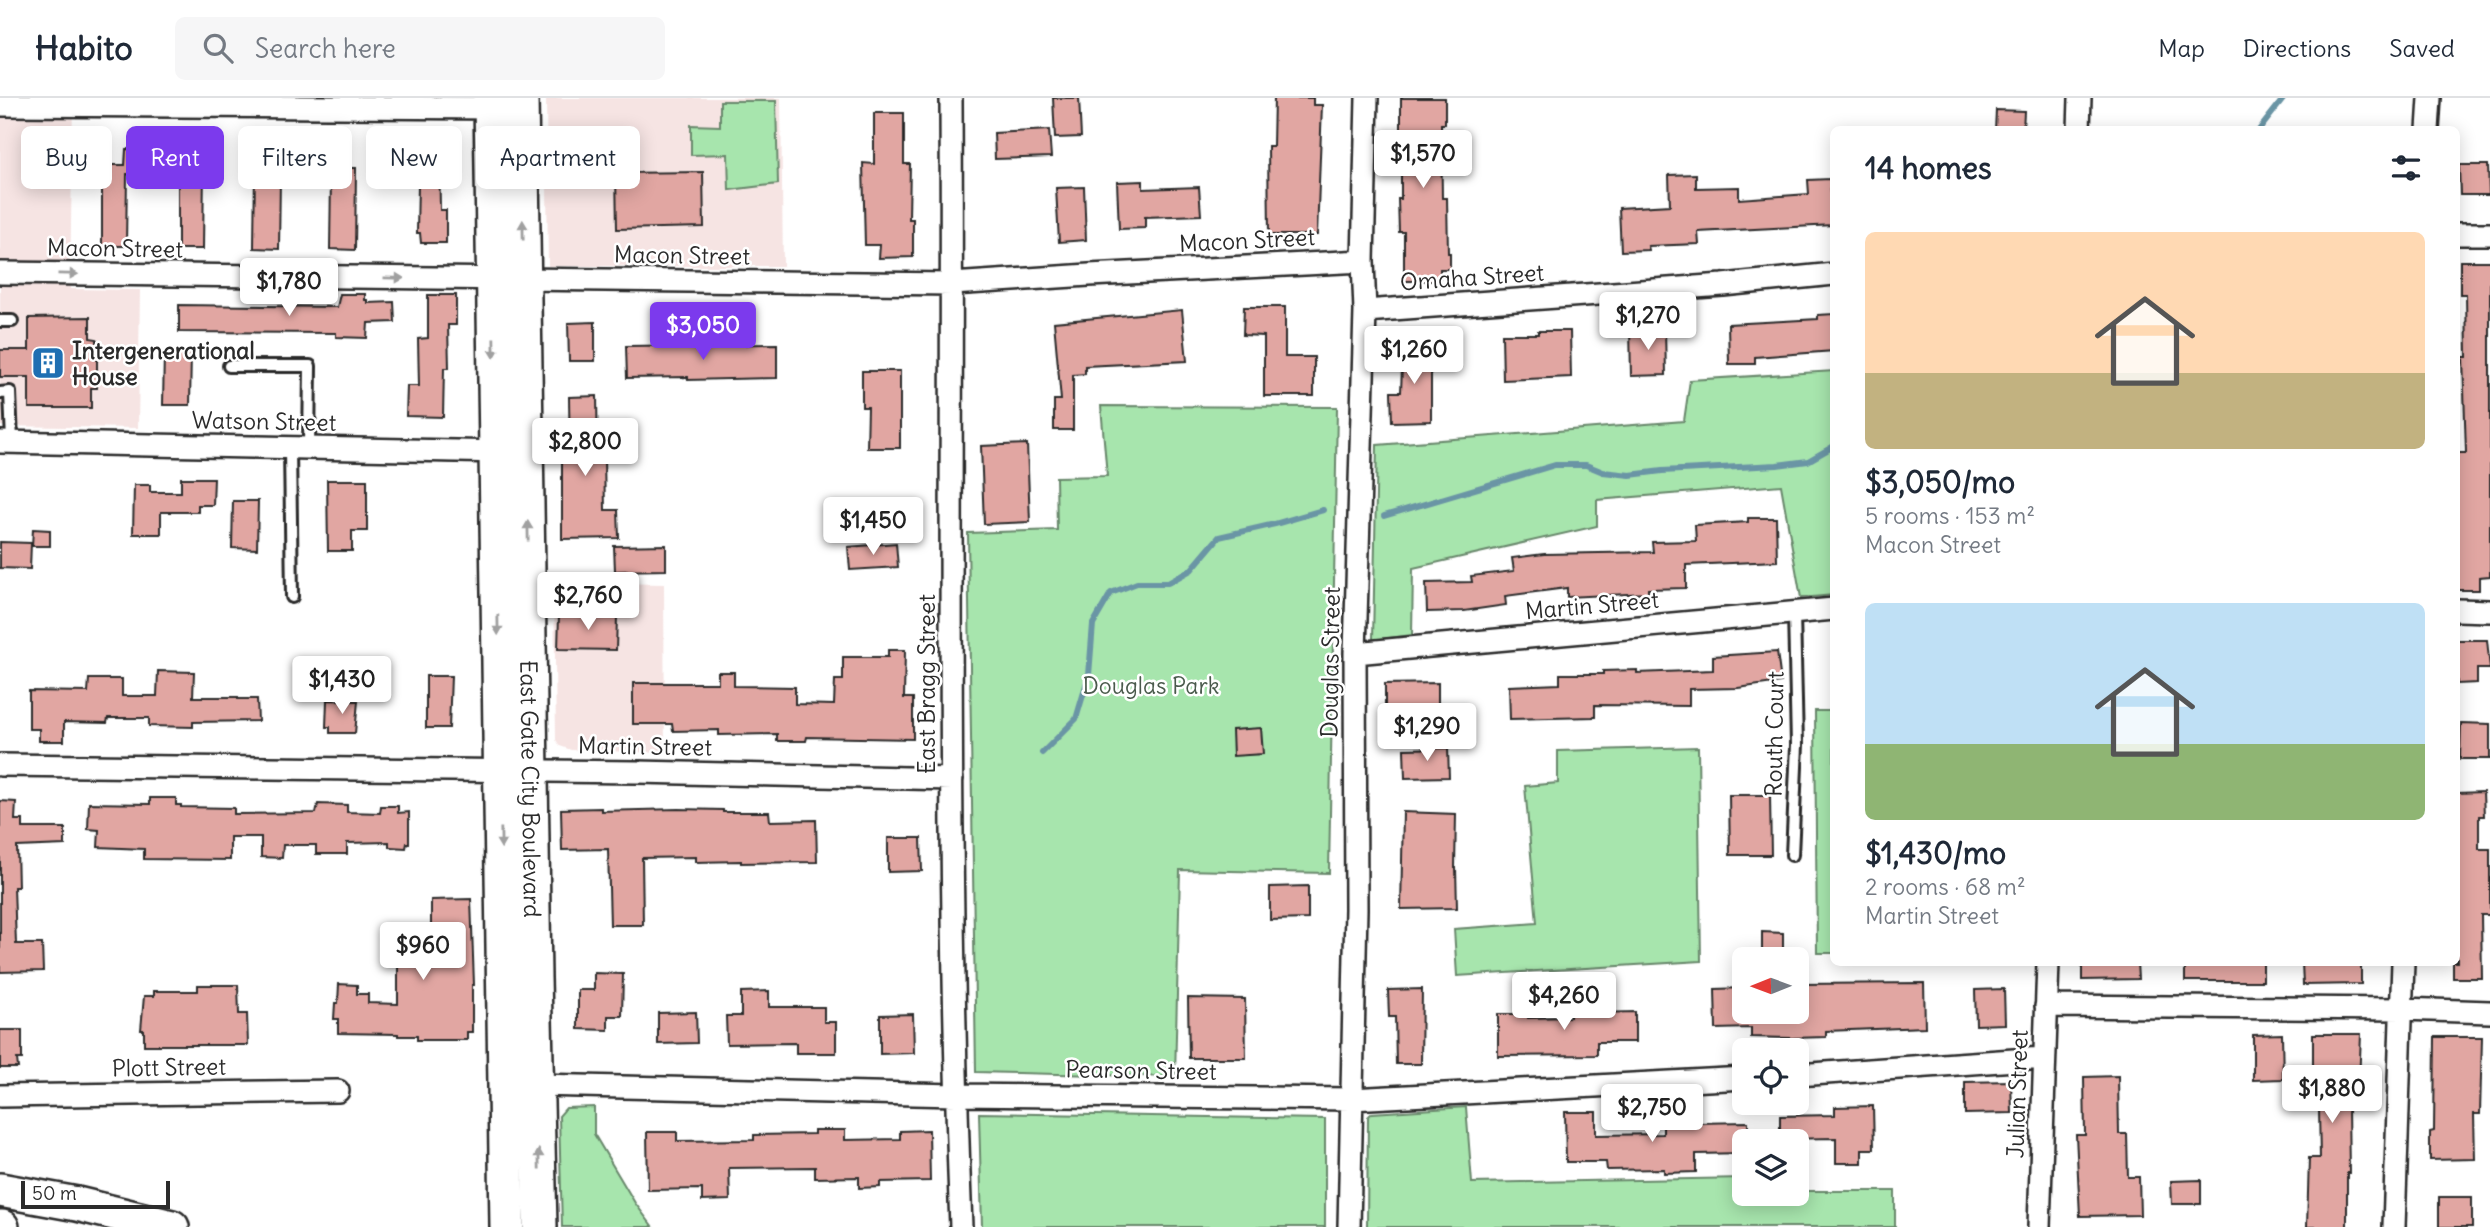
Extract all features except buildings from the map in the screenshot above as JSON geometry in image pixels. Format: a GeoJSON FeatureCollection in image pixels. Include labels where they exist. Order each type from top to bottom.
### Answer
{"type":"FeatureCollection","features":[{"type":"Feature","properties":{"kind":"main road","name":"East Gate City Boulevard"},"geometry":{"type":"LineString","coordinates":[[506,103],[516,770],[507,1227]]}},
{"type":"Feature","properties":{"kind":"main road","name":"East Gate City Boulevard"},"geometry":{"type":"LineString","coordinates":[[516,770],[537,1085],[540,1227]]}},
{"type":"Feature","properties":{"kind":"main road"},"geometry":{"type":"LineString","coordinates":[[0,1190],[77,1204],[172,1227]]}},
{"type":"Feature","properties":{"kind":"street","name":"East Bragg Street"},"geometry":{"type":"LineString","coordinates":[[951,98],[952,779],[956,1095],[961,1227]]}},
{"type":"Feature","properties":{"kind":"street","name":"Douglas Street"},"geometry":{"type":"LineString","coordinates":[[1349,1227],[1356,909],[1355,653],[1365,311],[1363,261],[1367,98]]}},
{"type":"Feature","properties":{"kind":"street"},"geometry":{"type":"LineString","coordinates":[[2079,126],[2080,98]]}},
{"type":"Feature","properties":{"kind":"street"},"geometry":{"type":"LineString","coordinates":[[2428,126],[2430,98]]}},
{"type":"Feature","properties":{"kind":"street"},"geometry":{"type":"LineString","coordinates":[[0,105],[506,103]]}},
{"type":"Feature","properties":{"kind":"street"},"geometry":{"type":"LineString","coordinates":[[2460,234],[2490,234]]}},
{"type":"Feature","properties":{"kind":"street","name":"Macon Street"},"geometry":{"type":"LineString","coordinates":[[0,273],[952,284],[1363,261]]}},
{"type":"Feature","properties":{"kind":"street","name":"Omaha Street"},"geometry":{"type":"LineString","coordinates":[[1365,311],[1723,285],[1830,274]]}},
{"type":"Feature","properties":{"kind":"street","name":"Watson Street"},"geometry":{"type":"LineString","coordinates":[[6,442],[512,452]]}},
{"type":"Feature","properties":{"kind":"street","name":"Martin Street"},"geometry":{"type":"LineString","coordinates":[[1355,653],[1830,608]]}},
{"type":"Feature","properties":{"kind":"street"},"geometry":{"type":"LineString","coordinates":[[2460,610],[2490,611]]}},
{"type":"Feature","properties":{"kind":"street","name":"Martin Street"},"geometry":{"type":"LineString","coordinates":[[0,765],[516,770],[952,779]]}},
{"type":"Feature","properties":{"kind":"street","name":"Julian Street"},"geometry":{"type":"LineString","coordinates":[[2039,1227],[2048,966]]}},
{"type":"Feature","properties":{"kind":"street"},"geometry":{"type":"LineString","coordinates":[[2394,1227],[2403,966]]}},
{"type":"Feature","properties":{"kind":"street"},"geometry":{"type":"LineString","coordinates":[[2046,1006],[2490,1012]]}},
{"type":"Feature","properties":{"kind":"street"},"geometry":{"type":"LineString","coordinates":[[1809,1074],[2044,1058]]}},
{"type":"Feature","properties":{"kind":"street","name":"Pearson Street"},"geometry":{"type":"LineString","coordinates":[[537,1085],[956,1095],[1351,1099],[1732,1079]]}},
{"type":"Feature","properties":{"kind":"street","name":"Plott Street"},"geometry":{"type":"LineString","coordinates":[[0,1096],[338,1091]]}},
{"type":"Feature","properties":{"kind":"lane"},"geometry":{"type":"LineString","coordinates":[[229,366],[310,366],[300,448],[292,597]]}},
{"type":"Feature","properties":{"kind":"lane"},"geometry":{"type":"LineString","coordinates":[[0,393],[10,392],[6,442]]}},
{"type":"Feature","properties":{"kind":"lane","name":"Routh Court"},"geometry":{"type":"LineString","coordinates":[[1792,855],[1797,745],[1794,613]]}},
{"type":"Feature","properties":{"kind":"shaded area"},"geometry":{"type":"Polygon","coordinates":[[[0,98],[73,98],[73,126],[21,126],[21,189],[72,189],[70,289],[140,290],[138,428],[0,426],[0,98]]]}},
{"type":"Feature","properties":{"kind":"shaded area"},"geometry":{"type":"Polygon","coordinates":[[[546,98],[781,98],[783,266],[548,266],[547,189],[640,189],[640,126],[546,126],[546,98]]]}},
{"type":"Feature","properties":{"kind":"shaded area"},"geometry":{"type":"Polygon","coordinates":[[[554,582],[664,584],[665,753],[571,750],[560,746],[556,740],[554,582]]]}},
{"type":"Feature","properties":{"kind":"green space"},"geometry":{"type":"Polygon","coordinates":[[[720,101],[776,101],[778,184],[729,190],[728,154],[691,155],[691,125],[720,126],[720,101]]]}},
{"type":"Feature","properties":{"kind":"green space"},"geometry":{"type":"Polygon","coordinates":[[[1830,371],[1830,595],[1801,598],[1781,485],[1597,500],[1597,526],[1413,568],[1412,635],[1373,640],[1377,445],[1684,421],[1690,380],[1830,371]]]}},
{"type":"Feature","properties":{"kind":"green space","name":"Douglas Park"},"geometry":{"type":"Polygon","coordinates":[[[1101,406],[1337,407],[1329,873],[1180,870],[1175,1077],[976,1072],[968,533],[1057,530],[1056,477],[1107,476],[1101,406]]]}},
{"type":"Feature","properties":{"kind":"green space"},"geometry":{"type":"Polygon","coordinates":[[[1815,711],[1830,711],[1830,953],[1817,953],[1815,711]]]}},
{"type":"Feature","properties":{"kind":"green space"},"geometry":{"type":"Polygon","coordinates":[[[1698,747],[1701,961],[1457,976],[1454,929],[1537,923],[1525,786],[1558,783],[1558,751],[1698,747]]]}},
{"type":"Feature","properties":{"kind":"green space"},"geometry":{"type":"Polygon","coordinates":[[[594,1107],[594,1134],[635,1203],[653,1227],[562,1227],[559,1116],[566,1108],[594,1107]]]}},
{"type":"Feature","properties":{"kind":"green space"},"geometry":{"type":"Polygon","coordinates":[[[1466,1107],[1472,1183],[1732,1178],[1732,1206],[1809,1206],[1809,1191],[1895,1191],[1895,1227],[1367,1227],[1368,1117],[1372,1113],[1466,1107]]]}},
{"type":"Feature","properties":{"kind":"green space"},"geometry":{"type":"Polygon","coordinates":[[[979,1113],[1325,1119],[1325,1227],[982,1227],[979,1113]]]}},
{"type":"Feature","properties":{"kind":"waterway"},"geometry":{"type":"LineString","coordinates":[[2262,126],[2284,98]]}},
{"type":"Feature","properties":{"kind":"waterway"},"geometry":{"type":"LineString","coordinates":[[1384,516],[1555,465],[1586,465],[1603,472],[1630,475],[1808,461],[1830,448]]}},
{"type":"Feature","properties":{"kind":"waterway"},"geometry":{"type":"LineString","coordinates":[[1042,753],[1076,719],[1089,675],[1093,624],[1111,593],[1137,583],[1168,583],[1191,570],[1219,537],[1323,510]]}},
{"type":"Feature","properties":{"kind":"place","name":"Intergenerational House"},"geometry":{"type":"Point","coordinates":[48,363]}}]}
